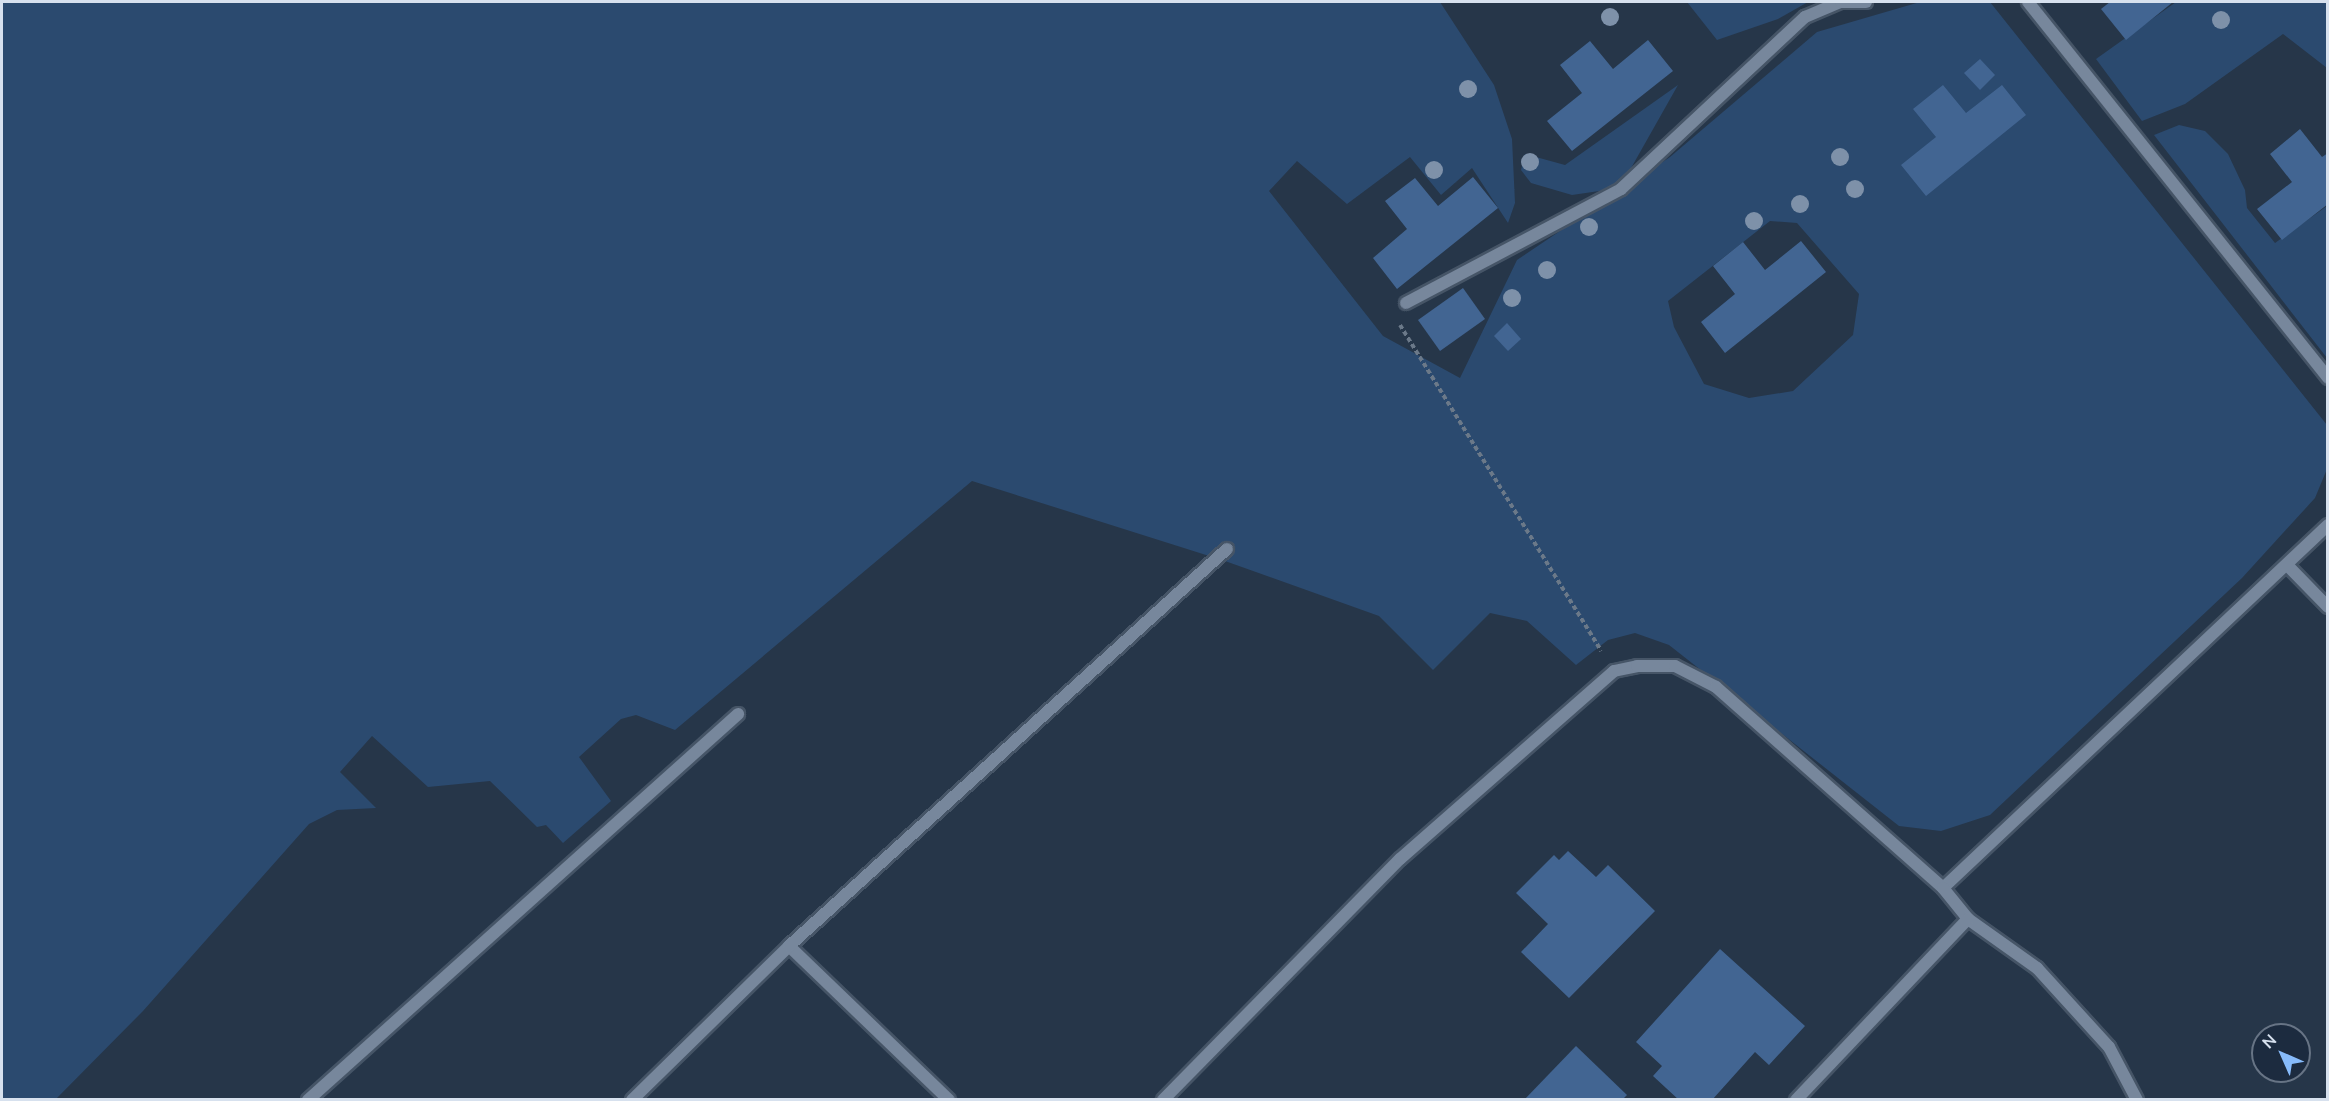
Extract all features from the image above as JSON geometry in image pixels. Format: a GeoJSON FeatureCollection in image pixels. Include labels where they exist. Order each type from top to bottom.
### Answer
{"type":"FeatureCollection","features":[{"type":"Feature","properties":{"kind":"street"},"geometry":{"type":"LineString","coordinates":[[1406,303],[1621,189],[1805,17],[1841,2],[1866,2]]}},
{"type":"Feature","properties":{"kind":"street"},"geometry":{"type":"LineString","coordinates":[[2028,2],[2328,378]]}},
{"type":"Feature","properties":{"kind":"street"},"geometry":{"type":"LineString","coordinates":[[1944,888],[2289,567],[2328,525]]}},
{"type":"Feature","properties":{"kind":"street"},"geometry":{"type":"LineString","coordinates":[[632,1100],[789,946],[1227,549]]}},
{"type":"Feature","properties":{"kind":"street"},"geometry":{"type":"LineString","coordinates":[[2289,567],[2328,607]]}},
{"type":"Feature","properties":{"kind":"street"},"geometry":{"type":"LineString","coordinates":[[1163,1100],[1400,859],[1614,672],[1675,666],[1716,687],[1944,888],[1968,919],[2037,968],[2109,1047],[2137,1100]]}},
{"type":"Feature","properties":{"kind":"street"},"geometry":{"type":"LineString","coordinates":[[308,1100],[738,714]]}},
{"type":"Feature","properties":{"kind":"street"},"geometry":{"type":"LineString","coordinates":[[1796,1100],[1968,919]]}},
{"type":"Feature","properties":{"kind":"street"},"geometry":{"type":"LineString","coordinates":[[789,946],[949,1100]]}},
{"type":"Feature","properties":{"kind":"path"},"geometry":{"type":"LineString","coordinates":[[1406,303],[1397,320],[1614,672]]}},
{"type":"Feature","properties":{"kind":"shaded area"},"geometry":{"type":"Polygon","coordinates":[[[2,2],[1440,2],[1494,85],[1512,139],[1515,203],[1508,223],[1472,168],[1441,195],[1410,157],[1347,204],[1297,161],[1269,191],[1383,336],[1460,378],[1517,260],[1670,157],[1817,32],[1920,2],[1990,2],[2327,425],[2327,469],[2315,498],[2242,578],[1990,815],[1941,831],[1899,826],[1669,645],[1635,633],[1608,640],[1576,665],[1527,621],[1490,613],[1433,670],[1379,616],[1225,561],[972,481],[675,730],[636,715],[621,719],[579,757],[611,801],[563,843],[546,825],[537,827],[490,781],[428,787],[372,736],[340,772],[376,808],[337,810],[309,824],[143,1011],[56,1099],[2,1100],[2,2]],[[1770,221],[1668,301],[1674,327],[1704,384],[1749,398],[1793,391],[1853,335],[1859,294],[1797,223],[1770,221]]]}},
{"type":"Feature","properties":{"kind":"shaded area"},"geometry":{"type":"Polygon","coordinates":[[[1687,2],[1808,2],[1778,19],[1717,40],[1687,2]]]}},
{"type":"Feature","properties":{"kind":"shaded area"},"geometry":{"type":"Polygon","coordinates":[[[2176,2],[2327,2],[2327,68],[2283,34],[2185,104],[2142,121],[2096,59],[2176,2]]]}},
{"type":"Feature","properties":{"kind":"shaded area"},"geometry":{"type":"Polygon","coordinates":[[[1678,85],[1626,177],[1606,190],[1572,195],[1531,183],[1521,170],[1525,154],[1565,165],[1678,85]]]}},
{"type":"Feature","properties":{"kind":"shaded area"},"geometry":{"type":"Polygon","coordinates":[[[2179,125],[2205,131],[2228,154],[2245,190],[2247,208],[2275,243],[2327,206],[2327,358],[2154,135],[2179,125]]]}},
{"type":"Feature","properties":{"kind":"building"},"geometry":{"type":"Polygon","coordinates":[[[2110,2],[2173,2],[2126,40],[2101,9],[2110,2]]]}},
{"type":"Feature","properties":{"kind":"building"},"geometry":{"type":"Polygon","coordinates":[[[1648,40],[1673,71],[1572,151],[1547,121],[1582,93],[1560,65],[1590,41],[1613,69],[1648,40]]]}},
{"type":"Feature","properties":{"kind":"building"},"geometry":{"type":"Polygon","coordinates":[[[1980,59],[1995,75],[1980,90],[1964,73],[1980,59]]]}},
{"type":"Feature","properties":{"kind":"building"},"geometry":{"type":"Polygon","coordinates":[[[1943,85],[1966,113],[2002,85],[2026,115],[1926,196],[1901,165],[1936,137],[1913,109],[1943,85]]]}},
{"type":"Feature","properties":{"kind":"building"},"geometry":{"type":"Polygon","coordinates":[[[2300,129],[2322,157],[2328,153],[2328,204],[2282,240],[2257,209],[2292,182],[2270,154],[2300,129]]]}},
{"type":"Feature","properties":{"kind":"building"},"geometry":{"type":"Polygon","coordinates":[[[1473,177],[1498,208],[1397,289],[1373,258],[1407,229],[1385,201],[1415,178],[1438,206],[1473,177]]]}},
{"type":"Feature","properties":{"kind":"building"},"geometry":{"type":"Polygon","coordinates":[[[1801,241],[1826,272],[1725,353],[1701,322],[1735,294],[1713,266],[1743,242],[1765,270],[1801,241]]]}},
{"type":"Feature","properties":{"kind":"building"},"geometry":{"type":"Polygon","coordinates":[[[1463,288],[1485,319],[1440,351],[1418,320],[1463,288]]]}},
{"type":"Feature","properties":{"kind":"building"},"geometry":{"type":"Polygon","coordinates":[[[1507,323],[1521,339],[1508,351],[1494,336],[1507,323]]]}},
{"type":"Feature","properties":{"kind":"building"},"geometry":{"type":"Polygon","coordinates":[[[1568,851],[1596,877],[1608,865],[1655,911],[1569,998],[1521,952],[1548,924],[1516,893],[1554,855],[1559,860],[1568,851]]]}},
{"type":"Feature","properties":{"kind":"building"},"geometry":{"type":"Polygon","coordinates":[[[1720,949],[1805,1026],[1769,1065],[1755,1052],[1712,1100],[1679,1100],[1653,1076],[1662,1066],[1636,1042],[1720,949]]]}},
{"type":"Feature","properties":{"kind":"building"},"geometry":{"type":"Polygon","coordinates":[[[1576,1046],[1627,1095],[1622,1100],[1524,1100],[1576,1046]]]}}]}
